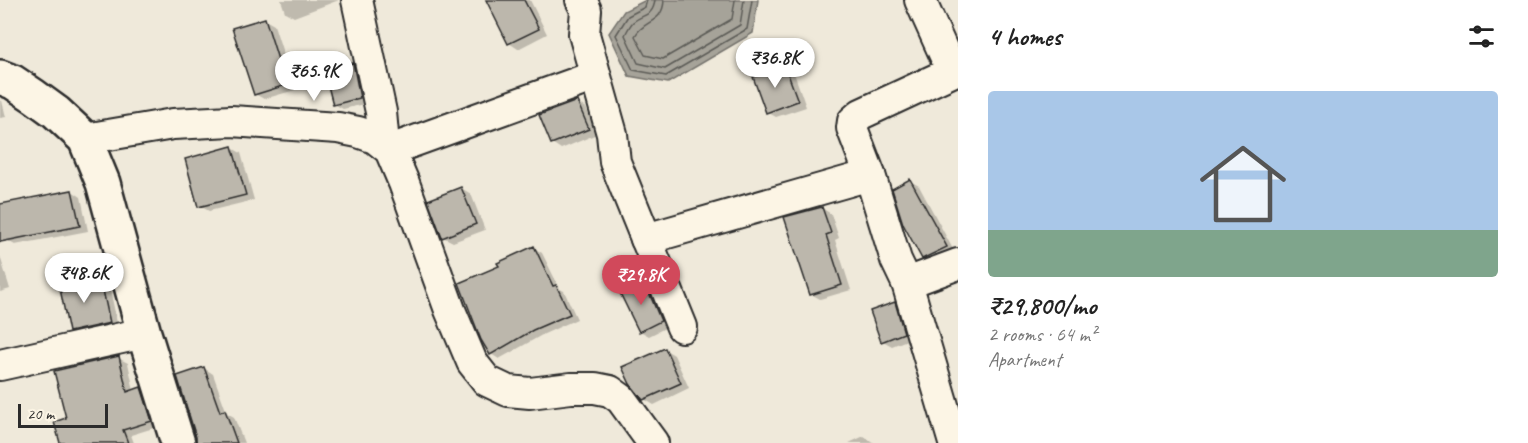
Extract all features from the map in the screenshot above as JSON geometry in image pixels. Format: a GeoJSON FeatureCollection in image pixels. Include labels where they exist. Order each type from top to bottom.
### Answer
{"type":"FeatureCollection","features":[{"type":"Feature","properties":{"kind":"street"},"geometry":{"type":"LineString","coordinates":[[357,0],[387,147],[404,183],[450,310],[472,362],[487,381],[508,391],[530,393],[595,388],[610,392],[621,399],[652,443]]}},
{"type":"Feature","properties":{"kind":"street"},"geometry":{"type":"LineString","coordinates":[[920,0],[955,70],[856,117],[852,128],[870,175],[896,260],[907,283],[954,443]]}},
{"type":"Feature","properties":{"kind":"street"},"geometry":{"type":"LineString","coordinates":[[591,3],[584,34],[612,134],[615,162],[682,327]]}},
{"type":"Feature","properties":{"kind":"street"},"geometry":{"type":"LineString","coordinates":[[387,147],[595,76]]}},
{"type":"Feature","properties":{"kind":"street"},"geometry":{"type":"LineString","coordinates":[[0,77],[13,82],[56,112],[85,139],[103,183],[144,333],[178,443]]}},
{"type":"Feature","properties":{"kind":"street"},"geometry":{"type":"LineString","coordinates":[[85,139],[173,124],[231,121],[338,128],[375,138],[387,147]]}},
{"type":"Feature","properties":{"kind":"street"},"geometry":{"type":"LineString","coordinates":[[646,239],[870,175]]}},
{"type":"Feature","properties":{"kind":"street"},"geometry":{"type":"LineString","coordinates":[[907,283],[958,264]]}},
{"type":"Feature","properties":{"kind":"street"},"geometry":{"type":"LineString","coordinates":[[0,364],[144,333]]}},
{"type":"Feature","properties":{"kind":"water"},"geometry":{"type":"Polygon","coordinates":[[[646,0],[758,0],[753,33],[668,83],[629,76],[609,33],[624,11],[646,0]]]}},
{"type":"Feature","properties":{"kind":"building"},"geometry":{"type":"Polygon","coordinates":[[[486,0],[524,0],[539,29],[508,44],[486,0]]]}},
{"type":"Feature","properties":{"kind":"building"},"geometry":{"type":"Polygon","coordinates":[[[265,18],[286,85],[254,95],[232,28],[265,18]]]}},
{"type":"Feature","properties":{"kind":"building"},"geometry":{"type":"Polygon","coordinates":[[[353,63],[360,98],[333,105],[324,70],[353,63]]]}},
{"type":"Feature","properties":{"kind":"building"},"geometry":{"type":"Polygon","coordinates":[[[785,66],[798,101],[766,113],[753,77],[785,66]]]}},
{"type":"Feature","properties":{"kind":"building"},"geometry":{"type":"Polygon","coordinates":[[[577,101],[589,129],[551,144],[539,115],[577,101]]]}},
{"type":"Feature","properties":{"kind":"building"},"geometry":{"type":"Polygon","coordinates":[[[232,146],[246,195],[198,207],[185,159],[232,146]]]}},
{"type":"Feature","properties":{"kind":"building"},"geometry":{"type":"Polygon","coordinates":[[[910,179],[947,247],[922,259],[903,224],[892,189],[910,179]]]}},
{"type":"Feature","properties":{"kind":"building"},"geometry":{"type":"Polygon","coordinates":[[[461,187],[476,224],[442,238],[428,200],[461,187]]]}},
{"type":"Feature","properties":{"kind":"building"},"geometry":{"type":"Polygon","coordinates":[[[72,190],[80,226],[0,242],[0,204],[72,190]]]}},
{"type":"Feature","properties":{"kind":"building"},"geometry":{"type":"Polygon","coordinates":[[[822,207],[831,233],[826,235],[842,285],[810,295],[784,217],[822,207]]]}},
{"type":"Feature","properties":{"kind":"building"},"geometry":{"type":"Polygon","coordinates":[[[534,246],[553,286],[556,285],[570,314],[533,330],[490,355],[481,340],[459,283],[499,266],[497,263],[534,246]]]}},
{"type":"Feature","properties":{"kind":"building"},"geometry":{"type":"Polygon","coordinates":[[[100,276],[110,323],[69,332],[59,284],[100,276]]]}},
{"type":"Feature","properties":{"kind":"building"},"geometry":{"type":"Polygon","coordinates":[[[644,281],[661,321],[639,332],[620,293],[644,281]]]}},
{"type":"Feature","properties":{"kind":"building"},"geometry":{"type":"Polygon","coordinates":[[[895,302],[904,333],[881,342],[870,311],[895,302]]]}},
{"type":"Feature","properties":{"kind":"building"},"geometry":{"type":"Polygon","coordinates":[[[665,348],[681,383],[643,400],[630,384],[622,367],[665,348]]]}},
{"type":"Feature","properties":{"kind":"building"},"geometry":{"type":"Polygon","coordinates":[[[119,356],[127,392],[141,387],[152,421],[123,430],[128,443],[60,443],[54,422],[66,418],[54,371],[119,356]]]}},
{"type":"Feature","properties":{"kind":"building"},"geometry":{"type":"Polygon","coordinates":[[[204,367],[220,412],[225,410],[237,443],[196,443],[177,376],[204,367]]]}}]}
